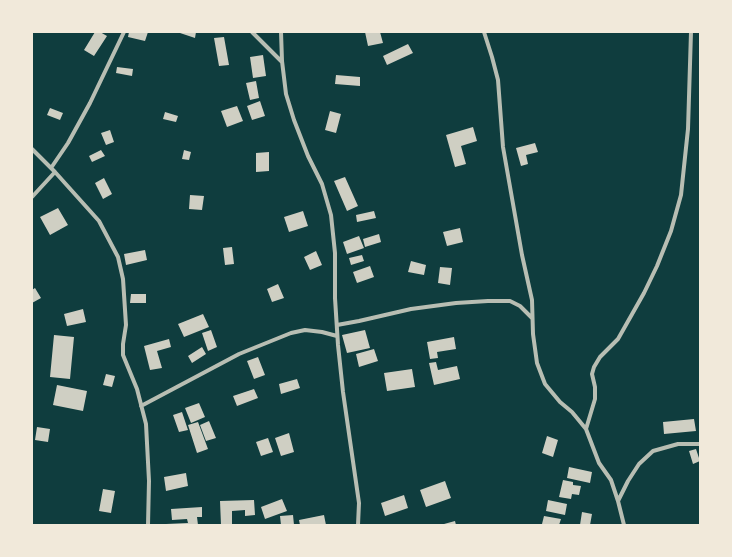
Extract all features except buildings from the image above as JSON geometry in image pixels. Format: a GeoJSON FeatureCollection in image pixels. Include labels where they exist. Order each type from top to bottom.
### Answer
{"type":"FeatureCollection","features":[{"type":"Feature","properties":{"kind":"street"},"geometry":{"type":"LineString","coordinates":[[51,168],[68,143],[90,103],[124,32]]}},
{"type":"Feature","properties":{"kind":"street"},"geometry":{"type":"LineString","coordinates":[[252,32],[282,61]]}},
{"type":"Feature","properties":{"kind":"street"},"geometry":{"type":"LineString","coordinates":[[281,32],[282,61],[286,94],[308,156],[322,184],[331,215],[335,253],[337,336],[342,392],[359,502],[358,525]]}},
{"type":"Feature","properties":{"kind":"street"},"geometry":{"type":"LineString","coordinates":[[484,32],[498,80],[503,147],[522,255],[532,300],[532,319],[536,363],[545,384],[586,429],[599,463],[611,480],[624,525]]}},
{"type":"Feature","properties":{"kind":"street"},"geometry":{"type":"LineString","coordinates":[[586,429],[596,399],[592,374],[594,367],[600,357],[618,339],[647,286],[671,231],[681,195],[688,129],[691,32]]}},
{"type":"Feature","properties":{"kind":"street"},"geometry":{"type":"LineString","coordinates":[[32,149],[99,221],[118,256],[123,279],[126,324],[123,355],[137,389],[146,424],[149,487],[148,525]]}},
{"type":"Feature","properties":{"kind":"street"},"geometry":{"type":"LineString","coordinates":[[32,197],[55,172]]}},
{"type":"Feature","properties":{"kind":"street"},"geometry":{"type":"LineString","coordinates":[[337,325],[411,309],[456,303],[510,300],[520,306],[532,319]]}},
{"type":"Feature","properties":{"kind":"street"},"geometry":{"type":"LineString","coordinates":[[141,406],[239,354],[291,333],[305,330],[337,336]]}},
{"type":"Feature","properties":{"kind":"street"},"geometry":{"type":"LineString","coordinates":[[618,501],[638,464],[653,451],[678,444],[700,444]]}}]}
